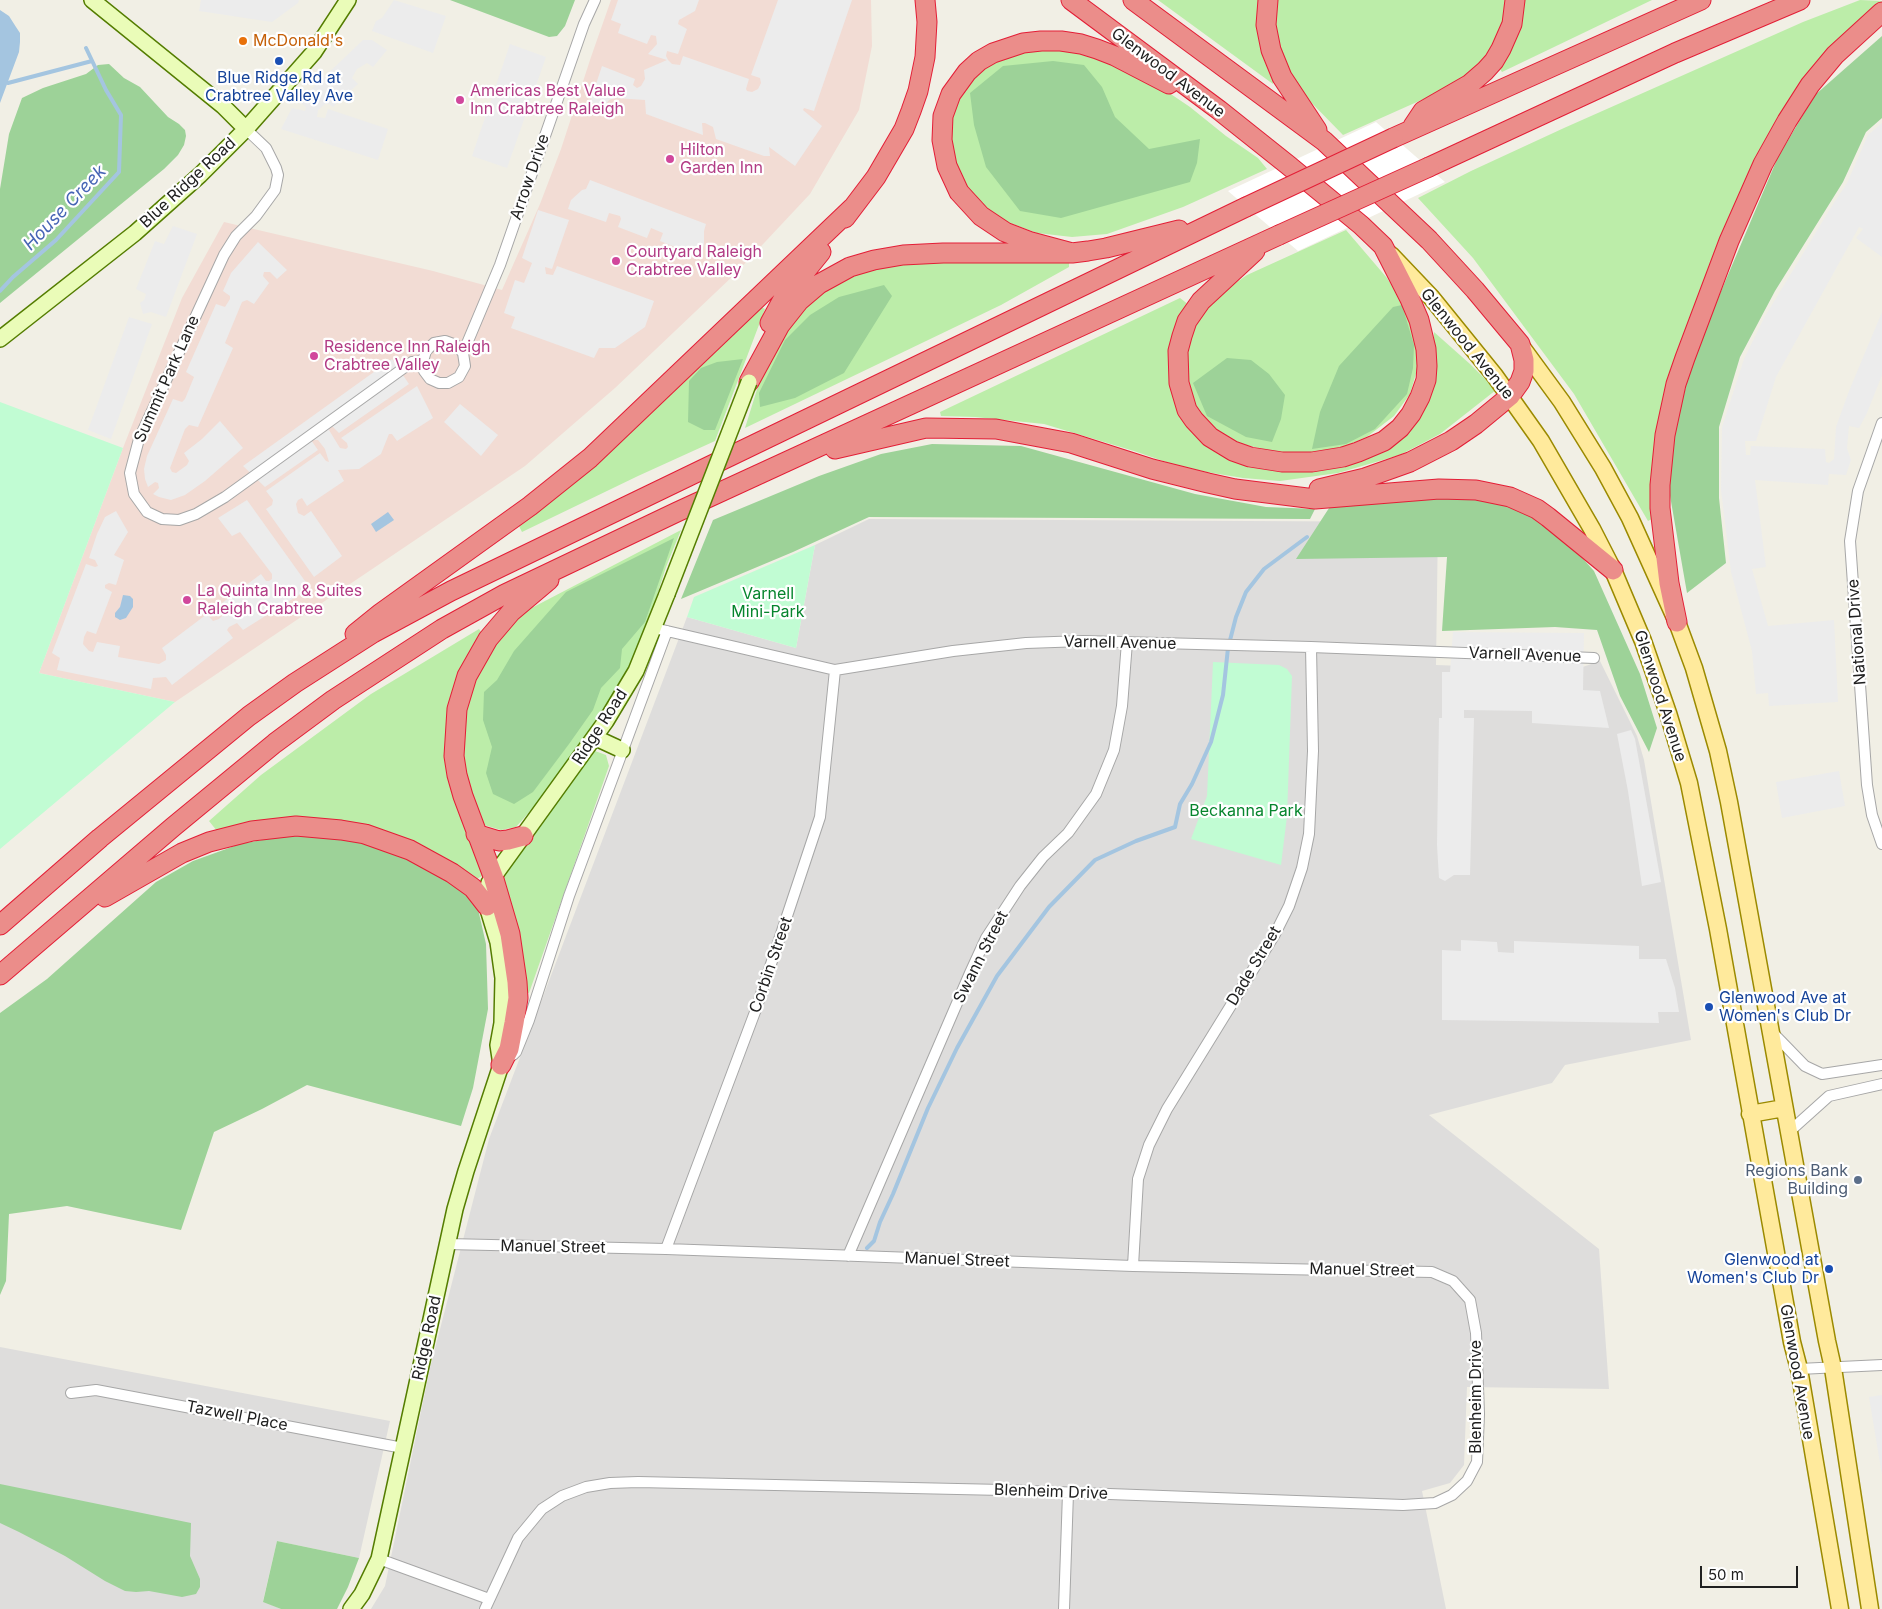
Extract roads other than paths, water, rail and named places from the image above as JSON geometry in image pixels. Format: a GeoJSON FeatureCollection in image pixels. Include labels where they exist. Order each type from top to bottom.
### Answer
{"type":"FeatureCollection","features":[{"type":"Feature","properties":{"kind":"highway"},"geometry":{"type":"LineString","coordinates":[[748,382],[762,341],[783,299],[822,251],[881,170],[904,129],[918,91],[925,57],[927,22],[925,0]]}},
{"type":"Feature","properties":{"kind":"highway","name":"Glenwood Avenue"},"geometry":{"type":"LineString","coordinates":[[1071,0],[1219,110],[1361,225],[1383,246]]}},
{"type":"Feature","properties":{"kind":"highway","name":"Glenwood Avenue"},"geometry":{"type":"LineString","coordinates":[[1133,0],[1324,141],[1429,240],[1475,290],[1520,344]]}},
{"type":"Feature","properties":{"kind":"highway"},"geometry":{"type":"LineString","coordinates":[[1268,0],[1267,35],[1276,64],[1282,77],[1324,141]]}},
{"type":"Feature","properties":{"kind":"highway"},"geometry":{"type":"LineString","coordinates":[[1411,129],[1423,111],[1470,84],[1494,60],[1512,24],[1515,0]]}},
{"type":"Feature","properties":{"kind":"highway"},"geometry":{"type":"LineString","coordinates":[[295,682],[373,633],[451,591],[1246,206],[1411,129],[1701,0]]}},
{"type":"Feature","properties":{"kind":"highway"},"geometry":{"type":"LineString","coordinates":[[0,976],[275,743],[334,700],[442,629],[505,594],[568,563],[1273,237],[1675,53],[1800,0]]}},
{"type":"Feature","properties":{"kind":"highway"},"geometry":{"type":"LineString","coordinates":[[1677,622],[1669,584],[1660,508],[1660,485],[1670,406],[1685,358],[1729,241],[1763,164],[1787,121],[1810,86],[1834,55],[1882,12]]}},
{"type":"Feature","properties":{"kind":"highway"},"geometry":{"type":"LineString","coordinates":[[1072,253],[1030,242],[1005,232],[981,216],[959,192],[947,166],[942,128],[943,116],[951,94],[967,72],[992,53],[1023,43],[1048,41],[1081,44],[1115,56],[1219,110]]}},
{"type":"Feature","properties":{"kind":"highway"},"geometry":{"type":"LineString","coordinates":[[0,925],[176,775],[249,716],[381,613],[530,506],[590,458],[852,208]]}},
{"type":"Feature","properties":{"kind":"highway"},"geometry":{"type":"LineString","coordinates":[[748,382],[780,325],[799,301],[819,284],[850,267],[885,257],[920,254],[1072,253],[1106,248],[1216,221]]}},
{"type":"Feature","properties":{"kind":"highway"},"geometry":{"type":"LineString","coordinates":[[1273,237],[1193,311],[1187,321],[1180,343],[1178,375],[1182,397],[1187,410],[1210,437],[1233,451],[1250,457],[1282,462],[1328,460],[1371,447],[1400,428],[1411,414],[1420,397],[1426,380],[1427,366],[1423,334],[1410,299],[1383,246]]}},
{"type":"Feature","properties":{"kind":"highway"},"geometry":{"type":"LineString","coordinates":[[1263,492],[1309,490],[1366,478],[1410,462],[1459,436],[1510,396],[1520,382],[1524,371],[1524,360],[1520,344]]}},
{"type":"Feature","properties":{"kind":"highway"},"geometry":{"type":"LineString","coordinates":[[794,459],[926,428],[996,429],[1071,443],[1162,472],[1208,483],[1315,499],[1459,488],[1495,493],[1524,503],[1548,516],[1613,570]]}},
{"type":"Feature","properties":{"kind":"highway"},"geometry":{"type":"LineString","coordinates":[[501,1065],[509,1049],[518,998],[517,982],[510,934],[492,876],[463,796],[454,756],[457,709],[461,692],[475,660],[500,624],[568,563]]}},
{"type":"Feature","properties":{"kind":"highway"},"geometry":{"type":"LineString","coordinates":[[71,916],[182,853],[209,842],[252,831],[296,826],[365,834],[410,850],[452,873],[473,888],[487,906]]}},
{"type":"Feature","properties":{"kind":"highway"},"geometry":{"type":"LineString","coordinates":[[476,834],[498,841],[523,836]]}},
{"type":"Feature","properties":{"kind":"main road","name":"Glenwood Avenue"},"geometry":{"type":"LineString","coordinates":[[1383,246],[1431,297],[1510,396],[1550,457],[1592,529],[1613,570],[1652,664],[1688,783],[1718,929],[1750,1114],[1792,1342],[1799,1369],[1840,1609]]}},
{"type":"Feature","properties":{"kind":"main road","name":"Glenwood Avenue"},"geometry":{"type":"LineString","coordinates":[[1520,344],[1562,402],[1603,468],[1630,518],[1677,622],[1694,668],[1718,751],[1833,1368],[1870,1609]]}},
{"type":"Feature","properties":{"kind":"main road"},"geometry":{"type":"LineString","coordinates":[[1750,1114],[1784,1108]]}},
{"type":"Feature","properties":{"kind":"street"},"geometry":{"type":"LineString","coordinates":[[92,0],[223,106],[246,128]]}},
{"type":"Feature","properties":{"kind":"street","name":"Blue Ridge Road"},"geometry":{"type":"LineString","coordinates":[[0,339],[135,233],[200,175],[246,128],[314,52],[348,0]]}},
{"type":"Feature","properties":{"kind":"street","name":"Arrow Drive"},"geometry":{"type":"LineString","coordinates":[[423,361],[424,370],[430,379],[439,383],[448,383],[459,377],[465,366],[463,353],[500,264],[579,38],[595,0]]}},
{"type":"Feature","properties":{"kind":"street","name":"Summit Park Lane"},"geometry":{"type":"LineString","coordinates":[[246,128],[266,148],[276,168],[278,175],[275,190],[256,216],[236,236],[224,254],[139,439],[130,473],[134,494],[147,512],[162,519],[179,520],[196,514],[225,497],[412,362],[423,361]]}},
{"type":"Feature","properties":{"kind":"street"},"geometry":{"type":"LineString","coordinates":[[423,361],[426,350],[434,343],[446,341],[456,345],[463,353]]}},
{"type":"Feature","properties":{"kind":"street","name":"Ridge Road"},"geometry":{"type":"LineString","coordinates":[[501,1065],[516,1052],[529,1020],[569,896],[622,750],[660,629],[667,594],[748,382]]}},
{"type":"Feature","properties":{"kind":"street","name":"National Drive"},"geometry":{"type":"LineString","coordinates":[[1882,423],[1858,491],[1850,541],[1867,785],[1872,815],[1882,844]]}},
{"type":"Feature","properties":{"kind":"street","name":"Ridge Road"},"geometry":{"type":"LineString","coordinates":[[351,1609],[362,1594],[379,1559],[447,1244],[466,1170],[501,1065],[498,1045],[502,1024],[503,978],[498,942],[487,906],[487,890],[492,876],[596,738],[660,629]]}},
{"type":"Feature","properties":{"kind":"street","name":"Varnell Avenue"},"geometry":{"type":"LineString","coordinates":[[660,629],[835,670],[953,651],[1026,643],[1127,642],[1594,658]]}},
{"type":"Feature","properties":{"kind":"street","name":"Swann Street"},"geometry":{"type":"LineString","coordinates":[[848,1256],[986,938],[1020,886],[1043,857],[1068,833],[1096,794],[1114,750],[1122,706],[1127,642]]}},
{"type":"Feature","properties":{"kind":"street","name":"Dade Street"},"geometry":{"type":"LineString","coordinates":[[1133,1266],[1138,1180],[1149,1145],[1168,1110],[1275,934],[1289,906],[1302,868],[1308,834],[1313,751],[1311,647]]}},
{"type":"Feature","properties":{"kind":"street","name":"Corbin Street"},"geometry":{"type":"LineString","coordinates":[[666,1249],[755,1012],[820,817],[835,670]]}},
{"type":"Feature","properties":{"kind":"street"},"geometry":{"type":"LineString","coordinates":[[596,738],[622,750]]}},
{"type":"Feature","properties":{"kind":"street"},"geometry":{"type":"LineString","coordinates":[[1770,1030],[1805,1066],[1822,1074],[1882,1065]]}},
{"type":"Feature","properties":{"kind":"street"},"geometry":{"type":"LineString","coordinates":[[1790,1131],[1828,1096],[1882,1084]]}},
{"type":"Feature","properties":{"kind":"street","name":"Manuel Street"},"geometry":{"type":"LineString","coordinates":[[447,1244],[666,1249],[1133,1266],[1432,1272],[1453,1281],[1462,1290]]}},
{"type":"Feature","properties":{"kind":"street","name":"Blenheim Drive"},"geometry":{"type":"LineString","coordinates":[[379,1559],[487,1604],[518,1538],[542,1509],[562,1496],[586,1487],[610,1483],[638,1482],[1068,1492],[1403,1505],[1435,1503],[1452,1494],[1466,1481],[1477,1462],[1479,1414],[1476,1333],[1470,1300],[1462,1290]]}},
{"type":"Feature","properties":{"kind":"street"},"geometry":{"type":"LineString","coordinates":[[1799,1369],[1882,1365]]}},
{"type":"Feature","properties":{"kind":"street","name":"Tazwell Place"},"geometry":{"type":"LineString","coordinates":[[71,1393],[96,1390],[403,1448]]}},
{"type":"Feature","properties":{"kind":"street"},"geometry":{"type":"LineString","coordinates":[[1064,1609],[1068,1492]]}},
{"type":"Feature","properties":{"kind":"water"},"geometry":{"type":"Polygon","coordinates":[[[0,10],[9,16],[20,33],[20,42],[19,52],[0,103],[0,10]]]}},
{"type":"Feature","properties":{"kind":"water"},"geometry":{"type":"Polygon","coordinates":[[[388,512],[394,520],[376,532],[371,524],[388,512]]]}},
{"type":"Feature","properties":{"kind":"water"},"geometry":{"type":"Polygon","coordinates":[[[123,595],[130,596],[133,599],[133,607],[126,618],[120,620],[115,617],[115,613],[120,607],[123,595]]]}},
{"type":"Feature","properties":{"kind":"waterway","name":"House Creek"},"geometry":{"type":"LineString","coordinates":[[0,291],[13,277],[56,240],[119,172],[121,115],[106,90],[86,48]]}},
{"type":"Feature","properties":{"kind":"waterway"},"geometry":{"type":"LineString","coordinates":[[8,83],[92,61]]}},
{"type":"Feature","properties":{"kind":"waterway"},"geometry":{"type":"LineString","coordinates":[[867,1248],[874,1241],[880,1222],[928,1108],[957,1048],[997,976],[1049,907],[1095,860],[1136,841],[1175,827],[1180,804],[1192,784],[1211,742],[1223,695],[1228,648],[1236,617],[1246,592],[1264,569],[1307,537]]}},
{"type":"Feature","properties":{"kind":"place","name":"McDonald's"},"geometry":{"type":"Point","coordinates":[243,41]}},
{"type":"Feature","properties":{"kind":"place","name":"Blue Ridge Rd at Crabtree Valley Ave"},"geometry":{"type":"Point","coordinates":[279,61]}},
{"type":"Feature","properties":{"kind":"place","name":"Americas Best Value Inn Crabtree Raleigh"},"geometry":{"type":"Point","coordinates":[460,100]}},
{"type":"Feature","properties":{"kind":"place","name":"Hilton Garden Inn"},"geometry":{"type":"Point","coordinates":[670,159]}},
{"type":"Feature","properties":{"kind":"place","name":"Courtyard Raleigh Crabtree Valley"},"geometry":{"type":"Point","coordinates":[616,261]}},
{"type":"Feature","properties":{"kind":"place","name":"Residence Inn Raleigh Crabtree Valley"},"geometry":{"type":"Point","coordinates":[314,356]}},
{"type":"Feature","properties":{"kind":"place","name":"La Quinta Inn & Suites Raleigh Crabtree"},"geometry":{"type":"Point","coordinates":[187,600]}},
{"type":"Feature","properties":{"kind":"place","name":"Glenwood Ave at Women's Club Dr"},"geometry":{"type":"Point","coordinates":[1709,1007]}},
{"type":"Feature","properties":{"kind":"place","name":"Regions Bank Building"},"geometry":{"type":"Point","coordinates":[1858,1180]}},
{"type":"Feature","properties":{"kind":"place","name":"Glenwood at Women's Club Dr"},"geometry":{"type":"Point","coordinates":[1829,1269]}},
{"type":"Feature","properties":{"kind":"park label","name":"Varnell Mini-Park"},"geometry":{"type":"Point","coordinates":[768,603]}},
{"type":"Feature","properties":{"kind":"park label","name":"Beckanna Park"},"geometry":{"type":"Point","coordinates":[1246,811]}}]}
